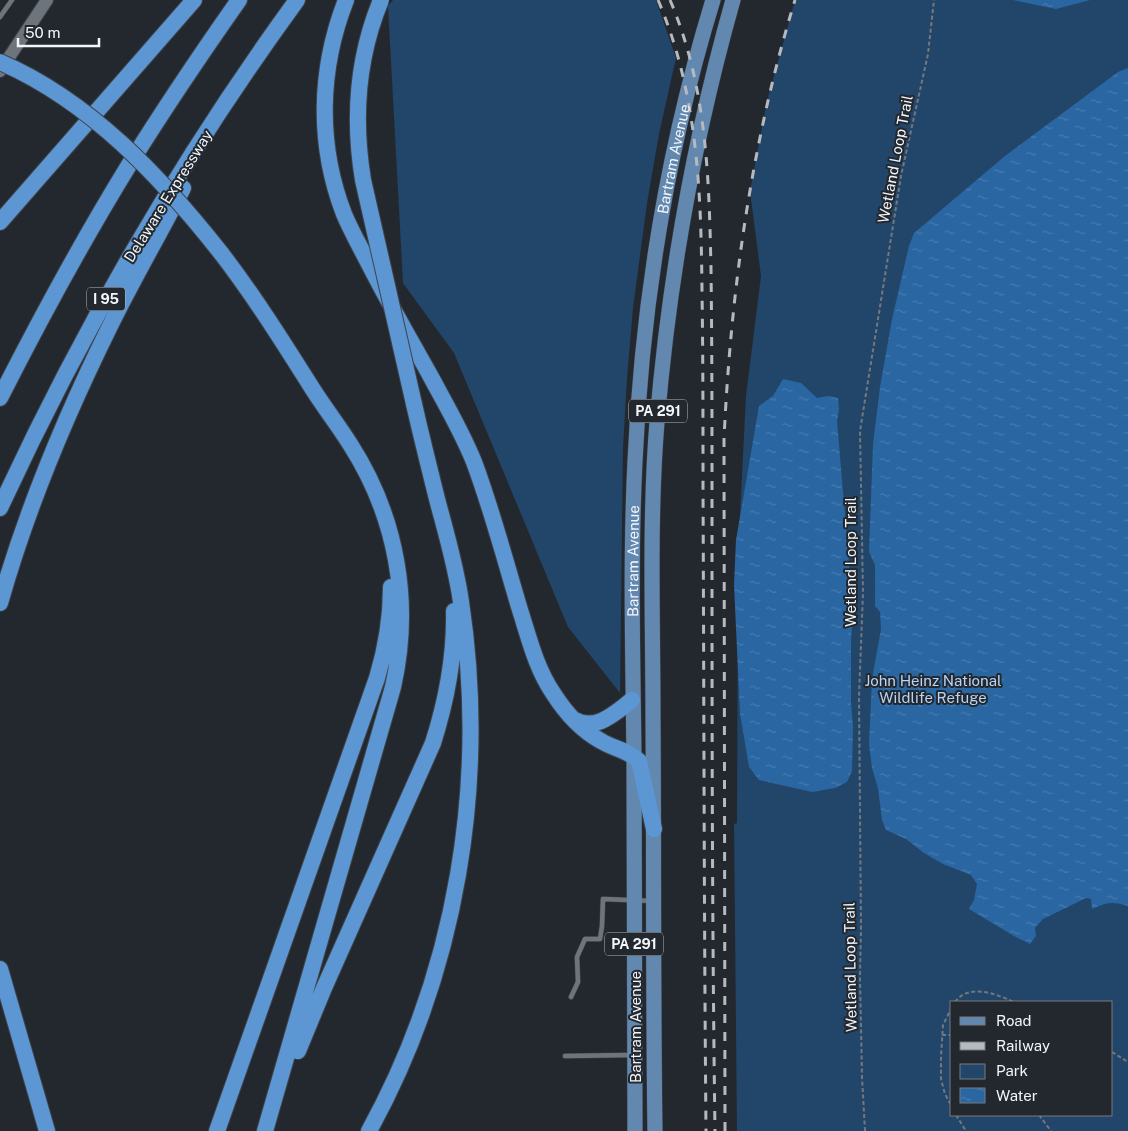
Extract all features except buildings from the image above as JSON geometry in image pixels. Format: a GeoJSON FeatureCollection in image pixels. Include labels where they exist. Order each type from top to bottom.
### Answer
{"type":"FeatureCollection","features":[{"type":"Feature","properties":{"kind":"highway"},"geometry":{"type":"LineString","coordinates":[[0,222],[194,0]]}},
{"type":"Feature","properties":{"kind":"highway"},"geometry":{"type":"LineString","coordinates":[[0,398],[63,278],[128,166],[182,82],[239,0]]}},
{"type":"Feature","properties":{"kind":"highway","name":"Delaware Expressway"},"geometry":{"type":"LineString","coordinates":[[0,508],[58,389],[159,206],[228,100],[297,0]]}},
{"type":"Feature","properties":{"kind":"highway"},"geometry":{"type":"LineString","coordinates":[[346,0],[330,51],[324,100],[326,144],[331,170],[344,214],[467,445],[483,487],[536,660],[547,685],[573,719],[596,738],[634,756],[640,764],[654,829]]}},
{"type":"Feature","properties":{"kind":"highway"},"geometry":{"type":"LineString","coordinates":[[369,1131],[406,1054],[434,978],[453,902],[461,856],[467,811],[471,731],[468,654],[455,569],[414,404],[363,180],[358,144],[357,109],[362,66],[370,29],[380,0]]}},
{"type":"Feature","properties":{"kind":"highway"},"geometry":{"type":"LineString","coordinates":[[6,57],[28,75],[79,108],[114,137],[172,194],[221,253],[254,298],[362,464],[387,522],[394,550],[400,583],[401,638],[396,671],[388,705],[265,1131]]}},
{"type":"Feature","properties":{"kind":"highway"},"geometry":{"type":"LineString","coordinates":[[0,603],[29,514],[72,408],[109,327],[228,100]]}},
{"type":"Feature","properties":{"kind":"highway"},"geometry":{"type":"LineString","coordinates":[[217,1131],[377,678],[389,624],[391,598],[390,570],[386,545],[379,521],[360,474],[318,397]]}},
{"type":"Feature","properties":{"kind":"highway"},"geometry":{"type":"LineString","coordinates":[[271,1131],[286,1084],[313,1013],[426,758],[443,712],[452,665],[454,616],[451,584],[437,500]]}},
{"type":"Feature","properties":{"kind":"highway"},"geometry":{"type":"LineString","coordinates":[[573,719],[586,724],[598,722],[632,700]]}},
{"type":"Feature","properties":{"kind":"highway"},"geometry":{"type":"LineString","coordinates":[[0,969],[48,1131]]}},
{"type":"Feature","properties":{"kind":"main road","name":"Bartram Avenue"},"geometry":{"type":"LineString","coordinates":[[635,1131],[634,756],[632,700],[634,462],[647,316],[669,172],[713,0]]}},
{"type":"Feature","properties":{"kind":"main road","name":"Bartram Avenue"},"geometry":{"type":"LineString","coordinates":[[654,1131],[652,543],[657,422],[665,340],[689,181],[713,74],[733,0]]}},
{"type":"Feature","properties":{"kind":"street"},"geometry":{"type":"LineString","coordinates":[[0,71],[6,57],[47,0]]}},
{"type":"Feature","properties":{"kind":"street"},"geometry":{"type":"LineString","coordinates":[[6,57],[56,0]]}},
{"type":"Feature","properties":{"kind":"lane"},"geometry":{"type":"LineString","coordinates":[[0,17],[12,0]]}},
{"type":"Feature","properties":{"kind":"lane"},"geometry":{"type":"LineString","coordinates":[[572,997],[578,982],[577,956],[585,939],[600,939],[603,899],[653,901]]}},
{"type":"Feature","properties":{"kind":"lane"},"geometry":{"type":"LineString","coordinates":[[565,1056],[635,1055]]}},
{"type":"Feature","properties":{"kind":"path","name":"Wetland Loop Trail"},"geometry":{"type":"LineString","coordinates":[[865,1131],[860,977],[859,696],[863,592],[860,431],[901,176],[928,54],[934,0]]}},
{"type":"Feature","properties":{"kind":"path"},"geometry":{"type":"LineString","coordinates":[[956,1001],[969,992],[979,991],[1011,1001]]}},
{"type":"Feature","properties":{"kind":"path"},"geometry":{"type":"LineString","coordinates":[[950,1011],[941,1035],[941,1079],[950,1103]]}},
{"type":"Feature","properties":{"kind":"path"},"geometry":{"type":"LineString","coordinates":[[941,1035],[950,1035]]}},
{"type":"Feature","properties":{"kind":"path"},"geometry":{"type":"LineString","coordinates":[[1113,1053],[1128,1062]]}},
{"type":"Feature","properties":{"kind":"path"},"geometry":{"type":"LineString","coordinates":[[957,1116],[966,1131]]}},
{"type":"Feature","properties":{"kind":"path"},"geometry":{"type":"LineString","coordinates":[[1041,1116],[1051,1131]]}},
{"type":"Feature","properties":{"kind":"green space"},"geometry":{"type":"Polygon","coordinates":[[[393,0],[656,0],[676,58],[659,134],[647,203],[633,308],[623,448],[620,693],[568,627],[454,353],[403,283],[388,6],[393,0]]]}},
{"type":"Feature","properties":{"kind":"green space","name":"John Heinz National Wildlife Refuge"},"geometry":{"type":"Polygon","coordinates":[[[795,0],[1128,0],[1128,1131],[737,1131],[734,824],[737,823],[738,555],[746,396],[761,276],[750,191],[767,101],[795,0]]]}},
{"type":"Feature","properties":{"kind":"water"},"geometry":{"type":"Polygon","coordinates":[[[1013,0],[1090,0],[1056,9],[1013,0]]]}},
{"type":"Feature","properties":{"kind":"water"},"geometry":{"type":"Polygon","coordinates":[[[1128,68],[1128,906],[1110,903],[1092,909],[1091,899],[1086,898],[1043,919],[1035,928],[1036,936],[1030,944],[969,909],[974,900],[977,884],[971,875],[943,864],[924,853],[906,839],[886,830],[882,820],[869,744],[872,679],[881,629],[880,612],[875,606],[875,565],[869,552],[873,444],[880,387],[892,319],[909,246],[914,233],[1005,156],[1118,72],[1128,68]]]}},
{"type":"Feature","properties":{"kind":"water"},"geometry":{"type":"Polygon","coordinates":[[[783,379],[801,383],[817,398],[828,396],[838,398],[839,410],[837,421],[853,610],[851,641],[852,771],[847,782],[835,788],[812,792],[759,780],[749,767],[740,713],[734,585],[736,540],[759,406],[773,396],[783,379]]]}},
{"type":"Feature","properties":{"kind":"railway"},"geometry":{"type":"LineString","coordinates":[[658,0],[682,71],[689,107],[695,143],[700,217],[703,364],[706,1131]]}},
{"type":"Feature","properties":{"kind":"railway"},"geometry":{"type":"LineString","coordinates":[[670,0],[692,66],[699,99],[704,133],[709,201],[712,328],[712,817],[715,1131]]}},
{"type":"Feature","properties":{"kind":"railway"},"geometry":{"type":"LineString","coordinates":[[725,1131],[724,439],[727,383],[738,272],[755,163],[766,108],[795,0]]}}]}
